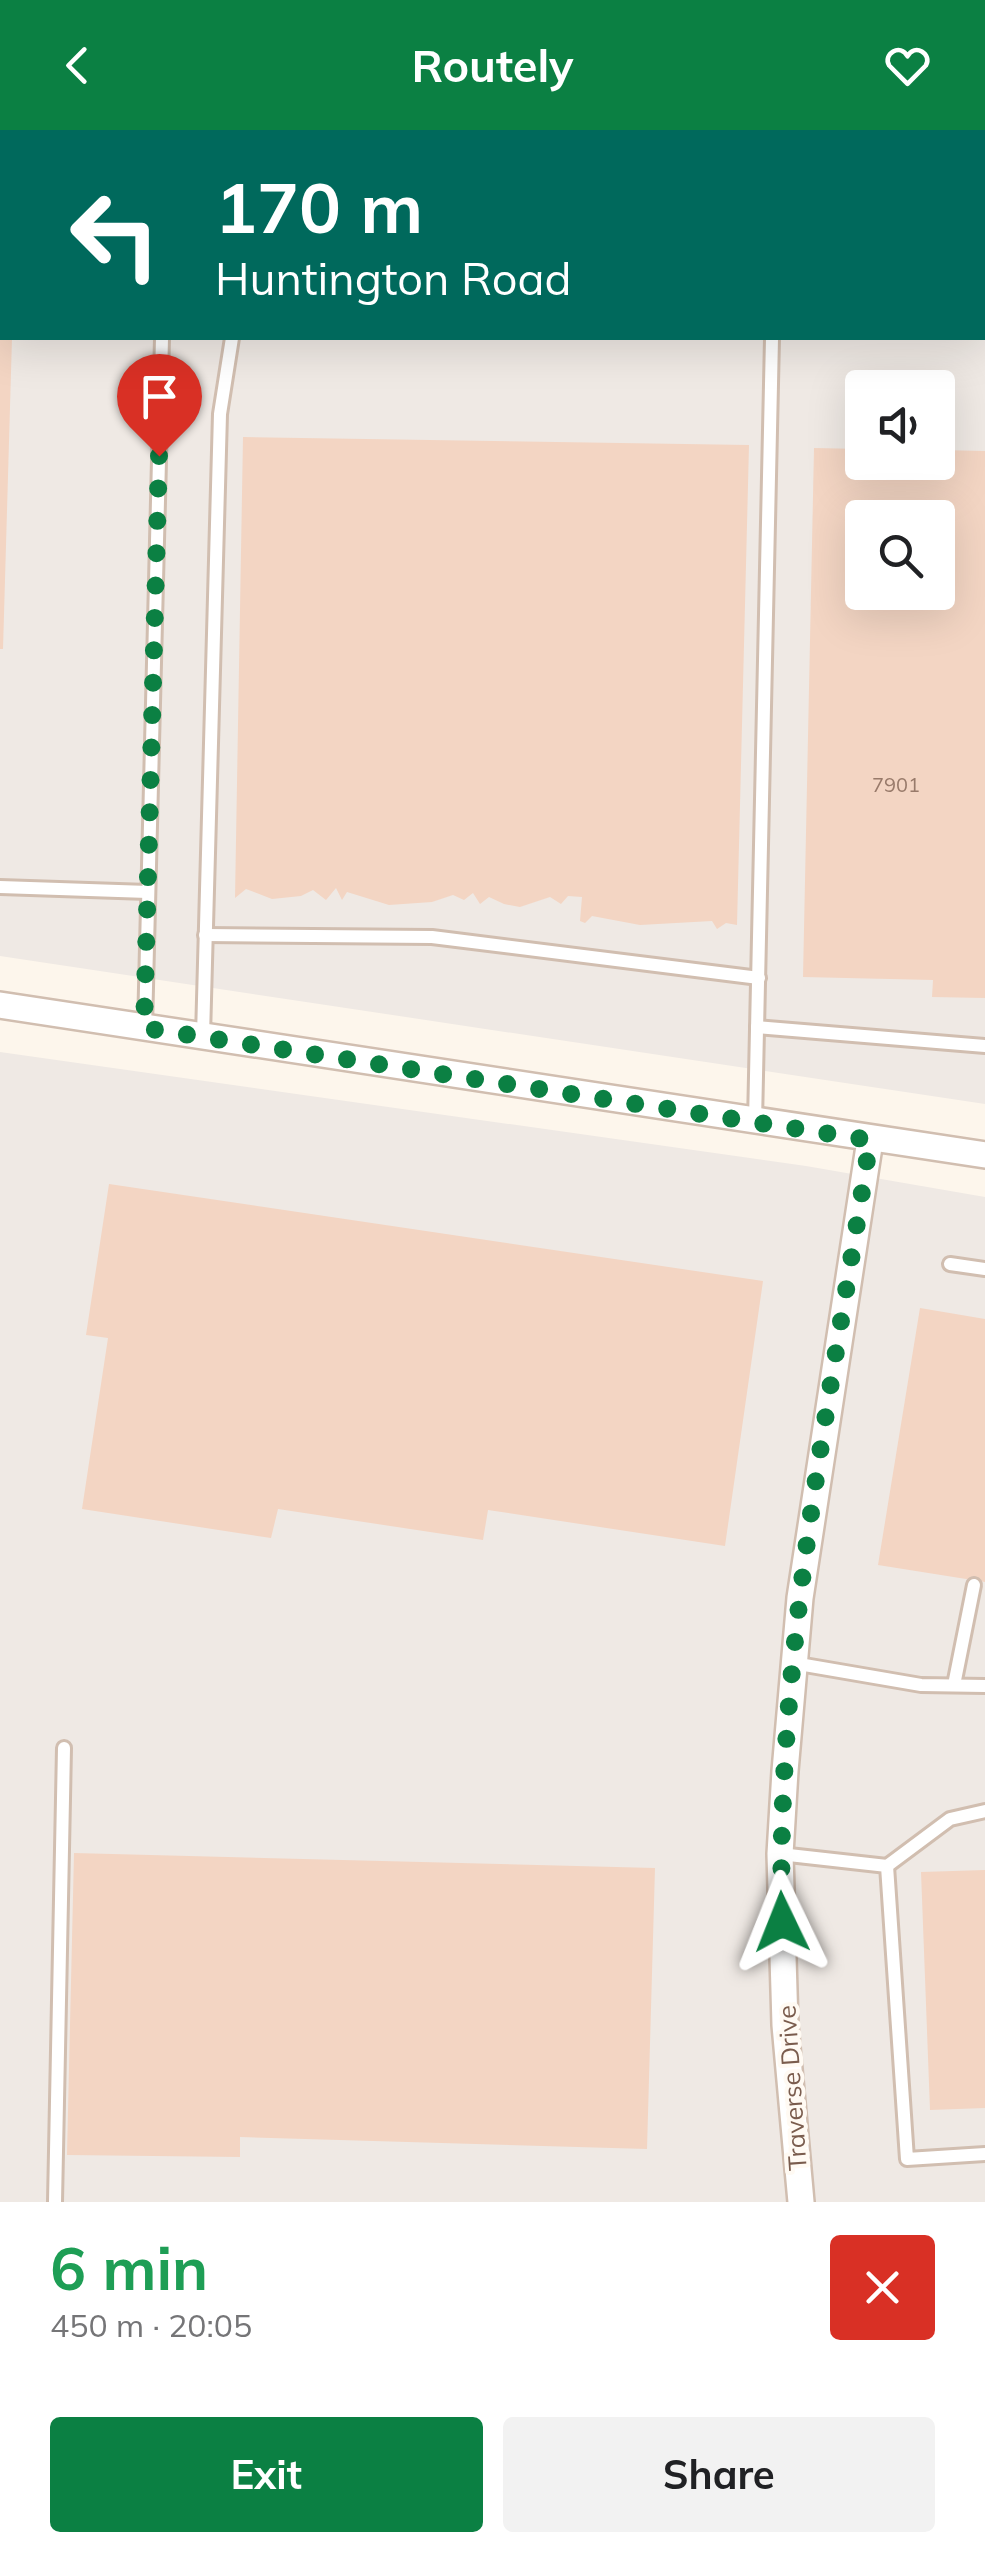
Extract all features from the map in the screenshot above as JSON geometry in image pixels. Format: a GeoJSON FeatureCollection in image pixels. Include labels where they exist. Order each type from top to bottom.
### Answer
{"type":"FeatureCollection","features":[{"type":"Feature","properties":{"kind":"street"},"geometry":{"type":"LineString","coordinates":[[0,1005],[985,1155]]}},
{"type":"Feature","properties":{"kind":"street","name":"Traverse Drive"},"geometry":{"type":"LineString","coordinates":[[801,2202],[786,2025],[780,1854],[793,1663],[870,1140]]}},
{"type":"Feature","properties":{"kind":"lane"},"geometry":{"type":"LineString","coordinates":[[144,1028],[162,340]]}},
{"type":"Feature","properties":{"kind":"lane"},"geometry":{"type":"LineString","coordinates":[[203,1036],[220,414],[232,340]]}},
{"type":"Feature","properties":{"kind":"lane"},"geometry":{"type":"LineString","coordinates":[[755,1122],[772,340]]}},
{"type":"Feature","properties":{"kind":"lane"},"geometry":{"type":"LineString","coordinates":[[0,887],[148,892]]}},
{"type":"Feature","properties":{"kind":"lane"},"geometry":{"type":"LineString","coordinates":[[205,934],[432,938],[758,978]]}},
{"type":"Feature","properties":{"kind":"lane"},"geometry":{"type":"LineString","coordinates":[[758,1027],[985,1046]]}},
{"type":"Feature","properties":{"kind":"lane"},"geometry":{"type":"LineString","coordinates":[[950,1264],[985,1269]]}},
{"type":"Feature","properties":{"kind":"lane"},"geometry":{"type":"LineString","coordinates":[[954,1685],[974,1585]]}},
{"type":"Feature","properties":{"kind":"lane"},"geometry":{"type":"LineString","coordinates":[[793,1663],[921,1685],[985,1686]]}},
{"type":"Feature","properties":{"kind":"lane"},"geometry":{"type":"LineString","coordinates":[[55,2202],[64,1748]]}},
{"type":"Feature","properties":{"kind":"lane"},"geometry":{"type":"LineString","coordinates":[[780,1854],[887,1866],[950,1819],[985,1811]]}},
{"type":"Feature","properties":{"kind":"lane"},"geometry":{"type":"LineString","coordinates":[[887,1866],[906,2159],[985,2154]]}},
{"type":"Feature","properties":{"kind":"shaded area"},"geometry":{"type":"Polygon","coordinates":[[[0,340],[985,340],[985,1104],[0,956],[0,340]]]}},
{"type":"Feature","properties":{"kind":"shaded area"},"geometry":{"type":"Polygon","coordinates":[[[0,1052],[806,1166],[985,1197],[985,2202],[0,2202],[0,1052]]]}},
{"type":"Feature","properties":{"kind":"building"},"geometry":{"type":"Polygon","coordinates":[[[0,340],[12,340],[3,649],[0,340]]]}},
{"type":"Feature","properties":{"kind":"building"},"geometry":{"type":"Polygon","coordinates":[[[243,437],[749,445],[737,925],[726,923],[717,929],[712,921],[640,925],[592,916],[585,923],[580,921],[582,897],[568,896],[561,904],[550,897],[520,907],[489,897],[480,904],[473,893],[464,900],[453,895],[432,902],[389,905],[347,892],[342,900],[336,888],[326,900],[313,890],[301,896],[272,899],[246,889],[235,898],[243,437]]]}},
{"type":"Feature","properties":{"kind":"building"},"geometry":{"type":"Polygon","coordinates":[[[814,448],[845,449],[845,480],[955,480],[955,450],[985,451],[985,998],[932,997],[933,980],[803,977],[814,448]]]}},
{"type":"Feature","properties":{"kind":"building"},"geometry":{"type":"Polygon","coordinates":[[[109,1184],[763,1281],[725,1546],[488,1510],[483,1540],[278,1509],[271,1538],[82,1509],[108,1338],[86,1335],[109,1184]]]}},
{"type":"Feature","properties":{"kind":"building"},"geometry":{"type":"Polygon","coordinates":[[[920,1308],[985,1319],[985,1582],[878,1565],[920,1308]]]}},
{"type":"Feature","properties":{"kind":"building"},"geometry":{"type":"Polygon","coordinates":[[[74,1853],[655,1868],[647,2149],[240,2137],[240,2157],[67,2155],[74,1853]]]}},
{"type":"Feature","properties":{"kind":"building"},"geometry":{"type":"Polygon","coordinates":[[[985,1870],[985,2108],[930,2110],[921,1872],[985,1870]]]}},
{"type":"Feature","properties":{"kind":"route"},"geometry":{"type":"LineString","coordinates":[[159,456],[144,1028],[870,1140],[800,1598],[780,1854],[782,1922]]}}]}
